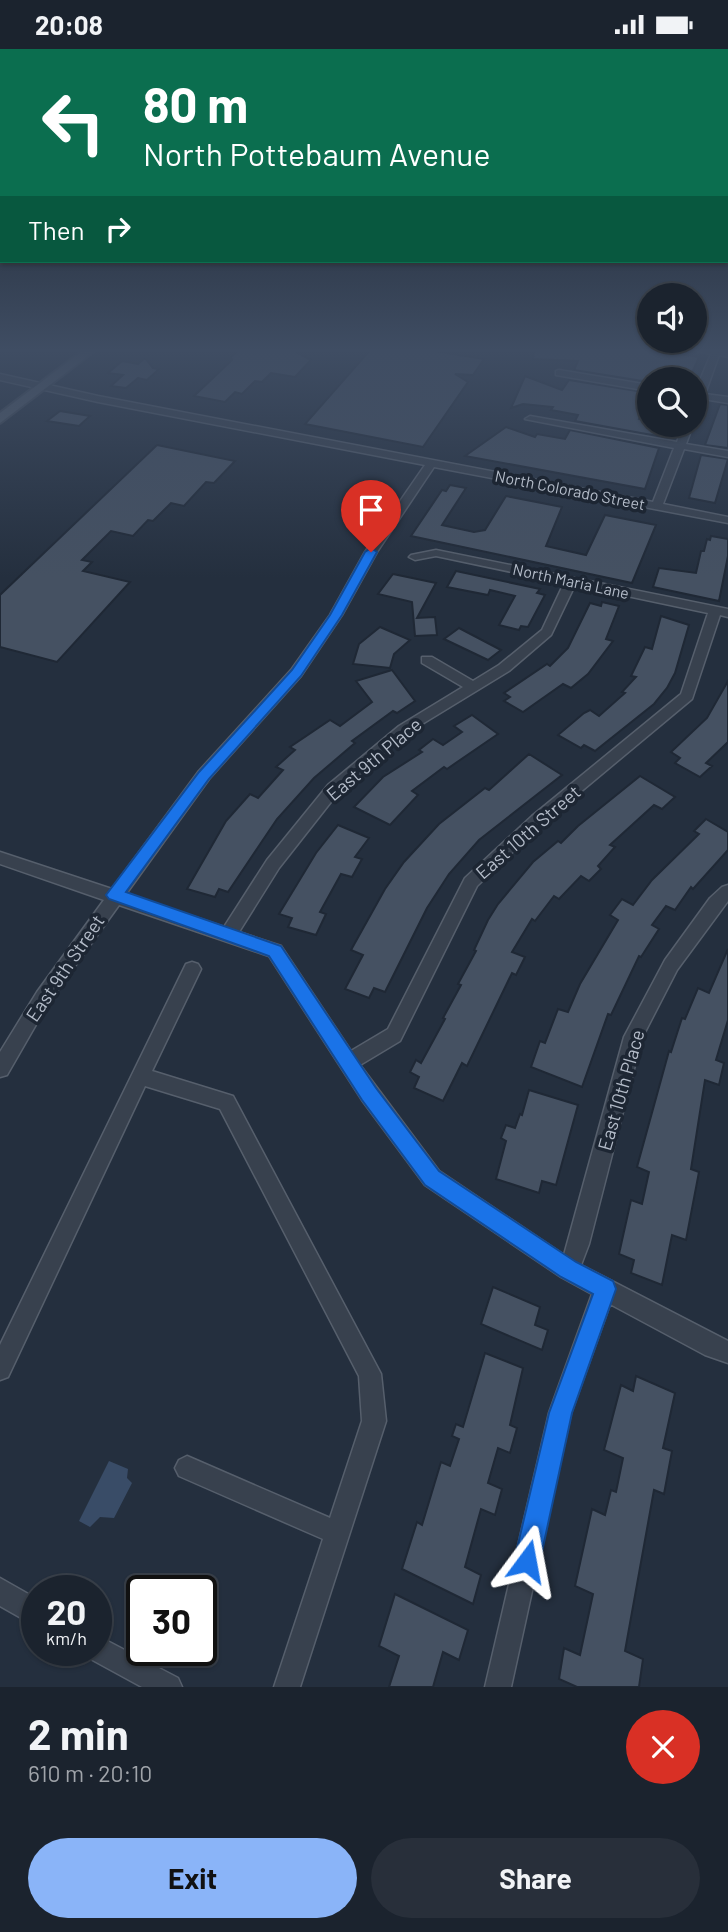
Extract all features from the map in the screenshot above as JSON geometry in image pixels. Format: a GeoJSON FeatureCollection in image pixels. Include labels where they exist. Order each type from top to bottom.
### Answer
{"type":"FeatureCollection","features":[{"type":"Feature","properties":{"kind":"street","name":"North Colorado Street"},"geometry":{"type":"LineString","coordinates":[[237,425],[728,520]]}},
{"type":"Feature","properties":{"kind":"street"},"geometry":{"type":"LineString","coordinates":[[566,425],[728,454]]}},
{"type":"Feature","properties":{"kind":"street"},"geometry":{"type":"LineString","coordinates":[[657,506],[683,437]]}},
{"type":"Feature","properties":{"kind":"street","name":"East 9th Street"},"geometry":{"type":"LineString","coordinates":[[0,1069],[43,997],[204,775],[296,673],[336,615],[371,552],[431,464]]}},
{"type":"Feature","properties":{"kind":"street","name":"North Maria Lane"},"geometry":{"type":"LineString","coordinates":[[415,557],[436,553],[722,612]]}},
{"type":"Feature","properties":{"kind":"street","name":"East 9th Place"},"geometry":{"type":"LineString","coordinates":[[228,935],[273,864],[333,789],[404,729],[503,668],[547,632],[571,581]]}},
{"type":"Feature","properties":{"kind":"street","name":"East 10th Street"},"geometry":{"type":"LineString","coordinates":[[348,1063],[394,1035],[471,883],[537,820],[644,735],[687,697],[722,612]]}},
{"type":"Feature","properties":{"kind":"street"},"geometry":{"type":"LineString","coordinates":[[427,660],[473,687]]}},
{"type":"Feature","properties":{"kind":"street"},"geometry":{"type":"LineString","coordinates":[[0,858],[275,951],[348,1063],[432,1178],[568,1270],[713,1347],[728,1352]]}},
{"type":"Feature","properties":{"kind":"street","name":"East 10th Place"},"geometry":{"type":"LineString","coordinates":[[568,1270],[579,1244],[633,1037],[671,964],[728,891]]}},
{"type":"Feature","properties":{"kind":"street"},"geometry":{"type":"LineString","coordinates":[[0,1369],[191,969]]}},
{"type":"Feature","properties":{"kind":"street"},"geometry":{"type":"LineString","coordinates":[[140,1076],[226,1102],[370,1374],[374,1421],[287,1687]]}},
{"type":"Feature","properties":{"kind":"street"},"geometry":{"type":"LineString","coordinates":[[498,1687],[560,1413],[605,1289]]}},
{"type":"Feature","properties":{"kind":"street"},"geometry":{"type":"LineString","coordinates":[[187,1468],[337,1533]]}},
{"type":"Feature","properties":{"kind":"street"},"geometry":{"type":"LineString","coordinates":[[0,1591],[21,1604]]}},
{"type":"Feature","properties":{"kind":"street"},"geometry":{"type":"LineString","coordinates":[[112,1657],[169,1687]]}},
{"type":"Feature","properties":{"kind":"water"},"geometry":{"type":"Polygon","coordinates":[[[109,1461],[128,1469],[127,1478],[132,1483],[114,1518],[100,1517],[90,1527],[79,1521],[109,1461]]]}},
{"type":"Feature","properties":{"kind":"building"},"geometry":{"type":"Polygon","coordinates":[[[312,425],[438,425],[423,447],[312,425]]]}},
{"type":"Feature","properties":{"kind":"building"},"geometry":{"type":"Polygon","coordinates":[[[599,425],[637,425],[637,432],[599,425]]]}},
{"type":"Feature","properties":{"kind":"building"},"geometry":{"type":"Polygon","coordinates":[[[712,425],[728,425],[728,448],[705,445],[712,425]]]}},
{"type":"Feature","properties":{"kind":"building"},"geometry":{"type":"Polygon","coordinates":[[[506,427],[535,437],[537,434],[565,439],[570,430],[659,448],[645,489],[465,456],[506,427]]]}},
{"type":"Feature","properties":{"kind":"building"},"geometry":{"type":"Polygon","coordinates":[[[157,445],[235,461],[214,483],[206,482],[184,506],[171,503],[153,521],[148,520],[133,536],[111,531],[82,560],[92,562],[83,571],[130,582],[57,662],[0,647],[0,595],[157,445]]]}},
{"type":"Feature","properties":{"kind":"building"},"geometry":{"type":"Polygon","coordinates":[[[701,455],[728,459],[715,503],[689,498],[701,455]]]}},
{"type":"Feature","properties":{"kind":"building"},"geometry":{"type":"Polygon","coordinates":[[[450,485],[466,488],[442,525],[474,532],[485,530],[506,496],[562,507],[546,546],[586,555],[605,515],[656,525],[632,583],[411,536],[442,490],[446,491],[450,485]]]}},
{"type":"Feature","properties":{"kind":"building"},"geometry":{"type":"Polygon","coordinates":[[[711,536],[728,539],[728,556],[719,601],[653,587],[659,568],[696,573],[701,551],[704,551],[707,539],[710,540],[711,536]]]}},
{"type":"Feature","properties":{"kind":"building"},"geometry":{"type":"Polygon","coordinates":[[[456,571],[540,589],[537,593],[545,595],[528,627],[521,626],[519,630],[499,625],[515,596],[490,590],[488,595],[447,587],[456,571]]]}},
{"type":"Feature","properties":{"kind":"building"},"geometry":{"type":"Polygon","coordinates":[[[393,574],[436,583],[417,618],[435,617],[437,635],[415,636],[412,602],[378,594],[393,574]]]}},
{"type":"Feature","properties":{"kind":"building"},"geometry":{"type":"Polygon","coordinates":[[[602,602],[619,606],[606,639],[613,641],[588,674],[571,688],[563,684],[523,712],[504,701],[510,697],[504,693],[547,664],[550,666],[568,648],[590,603],[601,606],[602,602]]]}},
{"type":"Feature","properties":{"kind":"building"},"geometry":{"type":"Polygon","coordinates":[[[661,616],[689,625],[675,673],[654,704],[595,751],[584,745],[581,748],[558,735],[590,710],[599,716],[625,693],[622,692],[636,677],[631,676],[645,647],[652,649],[661,616]]]}},
{"type":"Feature","properties":{"kind":"building"},"geometry":{"type":"Polygon","coordinates":[[[380,627],[410,640],[394,654],[390,668],[353,664],[359,644],[380,627]]]}},
{"type":"Feature","properties":{"kind":"building"},"geometry":{"type":"Polygon","coordinates":[[[459,628],[501,650],[488,660],[444,639],[459,628]]]}},
{"type":"Feature","properties":{"kind":"building"},"geometry":{"type":"Polygon","coordinates":[[[392,670],[415,701],[397,713],[393,711],[352,741],[355,743],[314,778],[277,819],[228,892],[219,889],[215,897],[187,889],[226,821],[250,794],[258,798],[283,770],[276,767],[295,750],[290,747],[330,720],[340,726],[372,702],[356,681],[392,670]]]}},
{"type":"Feature","properties":{"kind":"building"},"geometry":{"type":"Polygon","coordinates":[[[728,681],[728,742],[706,763],[712,766],[700,777],[675,763],[680,758],[671,752],[707,718],[728,681]]]}},
{"type":"Feature","properties":{"kind":"building"},"geometry":{"type":"Polygon","coordinates":[[[472,715],[498,734],[447,769],[444,767],[412,791],[418,795],[390,825],[354,807],[383,777],[422,752],[419,750],[433,739],[443,745],[462,732],[454,726],[472,715]]]}},
{"type":"Feature","properties":{"kind":"building"},"geometry":{"type":"Polygon","coordinates":[[[529,754],[562,775],[479,840],[449,874],[427,908],[385,992],[374,988],[369,998],[345,989],[363,955],[351,950],[385,889],[404,862],[439,824],[485,788],[489,790],[529,754]]]}},
{"type":"Feature","properties":{"kind":"building"},"geometry":{"type":"Polygon","coordinates":[[[640,776],[675,797],[662,809],[654,805],[610,845],[615,847],[598,866],[601,869],[589,881],[581,876],[559,899],[554,896],[535,921],[532,919],[512,952],[525,957],[516,975],[512,973],[467,1066],[462,1063],[443,1101],[414,1088],[419,1077],[410,1072],[416,1060],[421,1063],[445,1019],[443,1018],[461,985],[458,984],[498,904],[533,862],[558,841],[561,843],[640,776]]]}},
{"type":"Feature","properties":{"kind":"building"},"geometry":{"type":"Polygon","coordinates":[[[706,819],[728,832],[728,850],[693,889],[691,887],[675,910],[666,906],[652,925],[659,929],[641,957],[639,956],[611,1015],[608,1014],[582,1087],[531,1067],[540,1041],[545,1043],[558,1009],[568,1012],[580,984],[618,920],[610,915],[622,899],[633,905],[652,880],[699,834],[694,831],[706,819]]]}},
{"type":"Feature","properties":{"kind":"building"},"geometry":{"type":"Polygon","coordinates":[[[338,825],[369,838],[355,857],[362,859],[352,877],[341,874],[320,912],[326,914],[316,935],[288,927],[292,918],[279,914],[316,853],[338,825]]]}},
{"type":"Feature","properties":{"kind":"building"},"geometry":{"type":"Polygon","coordinates":[[[728,949],[728,1020],[716,1060],[724,1063],[719,1085],[705,1080],[691,1169],[699,1172],[686,1240],[672,1235],[662,1285],[631,1273],[634,1260],[619,1254],[631,1200],[642,1204],[649,1172],[637,1167],[669,1051],[671,1052],[682,1018],[685,1019],[698,988],[709,993],[728,949]]]}},
{"type":"Feature","properties":{"kind":"building"},"geometry":{"type":"Polygon","coordinates":[[[529,1090],[578,1105],[556,1185],[542,1181],[539,1193],[496,1179],[506,1141],[501,1138],[506,1125],[515,1128],[529,1090]]]}},
{"type":"Feature","properties":{"kind":"building"},"geometry":{"type":"Polygon","coordinates":[[[493,1287],[540,1307],[535,1325],[548,1330],[542,1350],[481,1324],[493,1287]]]}},
{"type":"Feature","properties":{"kind":"building"},"geometry":{"type":"Polygon","coordinates":[[[485,1353],[523,1368],[510,1425],[517,1428],[510,1453],[498,1448],[488,1483],[502,1489],[495,1515],[481,1509],[465,1567],[481,1575],[473,1604],[402,1569],[417,1522],[422,1525],[441,1462],[450,1466],[459,1439],[452,1436],[456,1424],[463,1427],[485,1353]]]}},
{"type":"Feature","properties":{"kind":"building"},"geometry":{"type":"Polygon","coordinates":[[[636,1376],[675,1393],[663,1448],[672,1451],[664,1494],[654,1490],[625,1651],[643,1659],[639,1687],[577,1687],[559,1679],[564,1648],[580,1655],[593,1594],[575,1586],[592,1509],[605,1515],[611,1490],[616,1492],[623,1458],[604,1450],[621,1385],[633,1391],[636,1376]]]}},
{"type":"Feature","properties":{"kind":"building"},"geometry":{"type":"Polygon","coordinates":[[[395,1594],[468,1630],[459,1660],[443,1652],[433,1687],[389,1687],[399,1656],[379,1646],[395,1594]]]}},
{"type":"Feature","properties":{"kind":"route"},"geometry":{"type":"LineString","coordinates":[[371,552],[336,615],[296,673],[204,775],[115,895],[275,951],[369,1094],[432,1178],[568,1270],[605,1289],[560,1413],[527,1561]]}}]}
